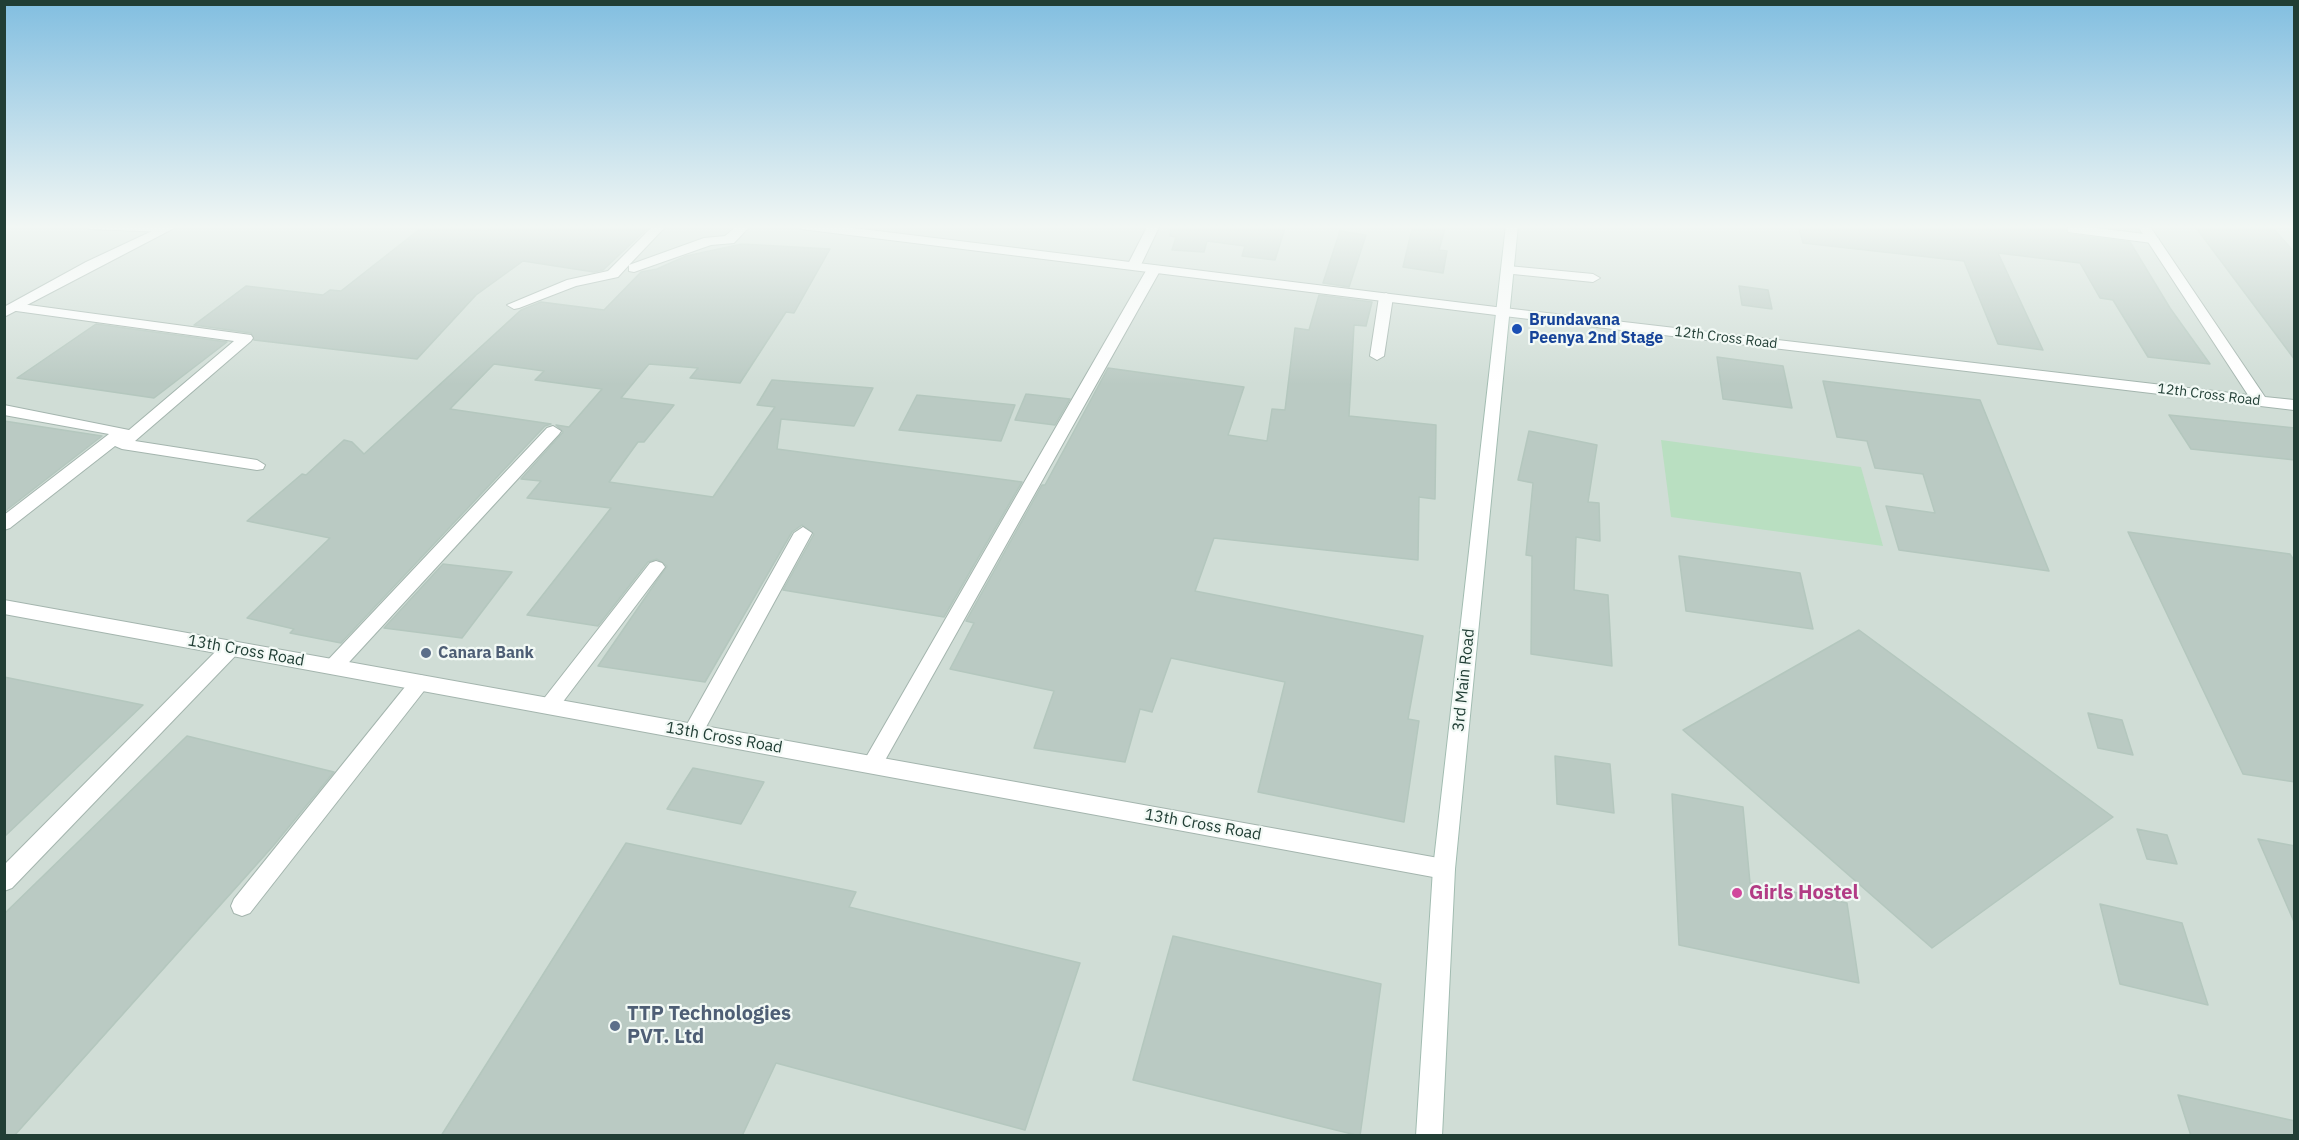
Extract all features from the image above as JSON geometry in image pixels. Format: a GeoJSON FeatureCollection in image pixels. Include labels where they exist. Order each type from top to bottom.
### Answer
{"type":"FeatureCollection","features":[{"type":"Feature","properties":{"kind":"street"},"geometry":{"type":"LineString","coordinates":[[9,310],[70,278]]}},
{"type":"Feature","properties":{"kind":"street"},"geometry":{"type":"LineString","coordinates":[[514,305],[572,282],[591,278]]}},
{"type":"Feature","properties":{"kind":"street"},"geometry":{"type":"LineString","coordinates":[[872,765],[1148,278]]}},
{"type":"Feature","properties":{"kind":"street","name":"12th Cross Road"},"geometry":{"type":"LineString","coordinates":[[1236,278],[2295,405]]}},
{"type":"Feature","properties":{"kind":"street","name":"3rd Main Road"},"geometry":{"type":"LineString","coordinates":[[1429,1136],[1444,869],[1507,278]]}},
{"type":"Feature","properties":{"kind":"street"},"geometry":{"type":"LineString","coordinates":[[2178,278],[2260,401]]}},
{"type":"Feature","properties":{"kind":"street"},"geometry":{"type":"LineString","coordinates":[[1377,356],[1386,297]]}},
{"type":"Feature","properties":{"kind":"street"},"geometry":{"type":"LineString","coordinates":[[9,310],[246,338],[122,444],[257,465]]}},
{"type":"Feature","properties":{"kind":"street"},"geometry":{"type":"LineString","coordinates":[[4,410],[122,432],[4,524]]}},
{"type":"Feature","properties":{"kind":"street"},"geometry":{"type":"LineString","coordinates":[[333,667],[553,431]]}},
{"type":"Feature","properties":{"kind":"street"},"geometry":{"type":"LineString","coordinates":[[693,732],[803,533]]}},
{"type":"Feature","properties":{"kind":"street"},"geometry":{"type":"LineString","coordinates":[[549,706],[656,567]]}},
{"type":"Feature","properties":{"kind":"street","name":"13th Cross Road"},"geometry":{"type":"LineString","coordinates":[[4,607],[1444,869]]}},
{"type":"Feature","properties":{"kind":"street"},"geometry":{"type":"LineString","coordinates":[[4,881],[231,648]]}},
{"type":"Feature","properties":{"kind":"street"},"geometry":{"type":"LineString","coordinates":[[242,906],[420,682]]}},
{"type":"Feature","properties":{"kind":"shaded area"},"geometry":{"type":"Polygon","coordinates":[[[5,278],[2294,278],[2294,1135],[5,1136],[5,278]]]}},
{"type":"Feature","properties":{"kind":"green space"},"geometry":{"type":"Polygon","coordinates":[[[1661,440],[1861,467],[1883,546],[1671,517],[1661,440]]]}},
{"type":"Feature","properties":{"kind":"building"},"geometry":{"type":"Polygon","coordinates":[[[357,278],[499,278],[476,295],[417,359],[254,340],[251,333],[194,325],[246,286],[323,295],[330,290],[341,291],[357,278]]]}},
{"type":"Feature","properties":{"kind":"building"},"geometry":{"type":"Polygon","coordinates":[[[635,278],[814,278],[794,313],[786,312],[740,383],[690,378],[698,368],[649,364],[621,398],[674,405],[644,442],[638,442],[609,482],[713,497],[775,407],[757,405],[772,380],[873,388],[854,426],[781,419],[777,449],[1022,482],[944,617],[783,590],[814,534],[802,525],[792,532],[705,682],[598,666],[667,566],[657,559],[648,562],[598,626],[527,615],[611,508],[527,498],[541,481],[521,479],[563,432],[556,425],[569,427],[602,389],[535,380],[544,371],[494,364],[450,409],[551,424],[545,426],[341,643],[290,633],[294,629],[247,618],[330,538],[247,521],[302,474],[306,475],[344,440],[352,442],[364,454],[521,310],[541,302],[604,310],[635,278]]]}},
{"type":"Feature","properties":{"kind":"building"},"geometry":{"type":"Polygon","coordinates":[[[1325,278],[1352,278],[1349,287],[1323,283],[1325,278]]]}},
{"type":"Feature","properties":{"kind":"building"},"geometry":{"type":"Polygon","coordinates":[[[1971,278],[2010,278],[2043,350],[1998,344],[1971,278]]]}},
{"type":"Feature","properties":{"kind":"building"},"geometry":{"type":"Polygon","coordinates":[[[2089,278],[2152,278],[2210,364],[2148,357],[2113,300],[2100,298],[2089,278]]]}},
{"type":"Feature","properties":{"kind":"building"},"geometry":{"type":"Polygon","coordinates":[[[2234,278],[2295,278],[2295,360],[2234,278]]]}},
{"type":"Feature","properties":{"kind":"building"},"geometry":{"type":"Polygon","coordinates":[[[1739,286],[1768,290],[1772,309],[1742,305],[1739,286]]]}},
{"type":"Feature","properties":{"kind":"building"},"geometry":{"type":"Polygon","coordinates":[[[1319,295],[1372,302],[1366,326],[1354,325],[1349,416],[1436,425],[1435,499],[1419,497],[1418,560],[1214,538],[1195,591],[1423,636],[1408,719],[1419,721],[1404,822],[1258,792],[1285,682],[1171,658],[1152,712],[1140,709],[1125,762],[1034,748],[1054,691],[950,669],[974,623],[966,621],[1042,485],[1045,485],[1108,368],[1244,387],[1228,435],[1267,441],[1272,409],[1285,410],[1295,328],[1309,330],[1319,295]]]}},
{"type":"Feature","properties":{"kind":"building"},"geometry":{"type":"Polygon","coordinates":[[[96,324],[227,342],[154,398],[17,378],[96,324]]]}},
{"type":"Feature","properties":{"kind":"building"},"geometry":{"type":"Polygon","coordinates":[[[1717,357],[1783,366],[1792,408],[1723,399],[1717,357]]]}},
{"type":"Feature","properties":{"kind":"building"},"geometry":{"type":"Polygon","coordinates":[[[1823,381],[1980,400],[2049,571],[1899,550],[1886,506],[1935,513],[1923,474],[1875,468],[1867,441],[1837,437],[1823,381]]]}},
{"type":"Feature","properties":{"kind":"building"},"geometry":{"type":"Polygon","coordinates":[[[1026,394],[1070,399],[1055,425],[1015,420],[1026,394]]]}},
{"type":"Feature","properties":{"kind":"building"},"geometry":{"type":"Polygon","coordinates":[[[917,395],[1015,405],[1001,441],[899,430],[917,395]]]}},
{"type":"Feature","properties":{"kind":"building"},"geometry":{"type":"Polygon","coordinates":[[[2169,415],[2295,428],[2295,460],[2191,449],[2169,415]]]}},
{"type":"Feature","properties":{"kind":"building"},"geometry":{"type":"Polygon","coordinates":[[[4,421],[102,436],[4,512],[4,421]]]}},
{"type":"Feature","properties":{"kind":"building"},"geometry":{"type":"Polygon","coordinates":[[[1529,431],[1597,445],[1588,502],[1599,503],[1600,541],[1576,537],[1574,590],[1608,595],[1612,666],[1531,654],[1532,556],[1526,555],[1533,483],[1518,480],[1529,431]]]}},
{"type":"Feature","properties":{"kind":"building"},"geometry":{"type":"Polygon","coordinates":[[[2128,532],[2290,554],[2295,562],[2295,782],[2243,774],[2128,532]]]}},
{"type":"Feature","properties":{"kind":"building"},"geometry":{"type":"Polygon","coordinates":[[[1679,556],[1800,573],[1813,629],[1686,611],[1679,556]]]}},
{"type":"Feature","properties":{"kind":"building"},"geometry":{"type":"Polygon","coordinates":[[[443,564],[512,572],[462,638],[384,628],[443,564]]]}},
{"type":"Feature","properties":{"kind":"building"},"geometry":{"type":"Polygon","coordinates":[[[1859,630],[2113,817],[1932,948],[1683,730],[1859,630]]]}},
{"type":"Feature","properties":{"kind":"building"},"geometry":{"type":"Polygon","coordinates":[[[4,677],[143,705],[4,837],[4,677]]]}},
{"type":"Feature","properties":{"kind":"building"},"geometry":{"type":"Polygon","coordinates":[[[2088,713],[2122,720],[2133,755],[2098,748],[2088,713]]]}},
{"type":"Feature","properties":{"kind":"building"},"geometry":{"type":"Polygon","coordinates":[[[187,736],[334,772],[274,845],[14,1136],[4,1136],[4,914],[187,736]]]}},
{"type":"Feature","properties":{"kind":"building"},"geometry":{"type":"Polygon","coordinates":[[[1555,756],[1610,764],[1614,813],[1557,804],[1555,756]]]}},
{"type":"Feature","properties":{"kind":"building"},"geometry":{"type":"Polygon","coordinates":[[[693,768],[764,782],[741,824],[667,809],[693,768]]]}},
{"type":"Feature","properties":{"kind":"building","name":"Girls Hostel"},"geometry":{"type":"Polygon","coordinates":[[[1672,794],[1743,807],[1750,883],[1847,903],[1859,983],[1679,945],[1672,794]]]}},
{"type":"Feature","properties":{"kind":"building"},"geometry":{"type":"Polygon","coordinates":[[[2137,829],[2167,835],[2177,864],[2147,859],[2137,829]]]}},
{"type":"Feature","properties":{"kind":"building"},"geometry":{"type":"Polygon","coordinates":[[[2258,839],[2295,846],[2295,924],[2258,839]]]}},
{"type":"Feature","properties":{"kind":"building"},"geometry":{"type":"Polygon","coordinates":[[[626,843],[856,892],[849,907],[1080,963],[1025,1130],[776,1063],[742,1136],[441,1136],[626,843]]]}},
{"type":"Feature","properties":{"kind":"building"},"geometry":{"type":"Polygon","coordinates":[[[2100,904],[2182,923],[2208,1005],[2120,984],[2100,904]]]}},
{"type":"Feature","properties":{"kind":"building"},"geometry":{"type":"Polygon","coordinates":[[[1173,936],[1381,984],[1360,1136],[1133,1080],[1173,936]]]}},
{"type":"Feature","properties":{"kind":"building"},"geometry":{"type":"Polygon","coordinates":[[[2178,1095],[2295,1121],[2295,1136],[2191,1136],[2178,1095]]]}},
{"type":"Feature","properties":{"kind":"place","name":"Brundavana Peenya 2nd Stage"},"geometry":{"type":"Point","coordinates":[1517,329]}},
{"type":"Feature","properties":{"kind":"place","name":"Canara Bank"},"geometry":{"type":"Point","coordinates":[426,653]}},
{"type":"Feature","properties":{"kind":"place","name":"Girls Hostel"},"geometry":{"type":"Point","coordinates":[1737,893]}},
{"type":"Feature","properties":{"kind":"place","name":"TTP Technologies PVT. Ltd"},"geometry":{"type":"Point","coordinates":[615,1026]}}]}
